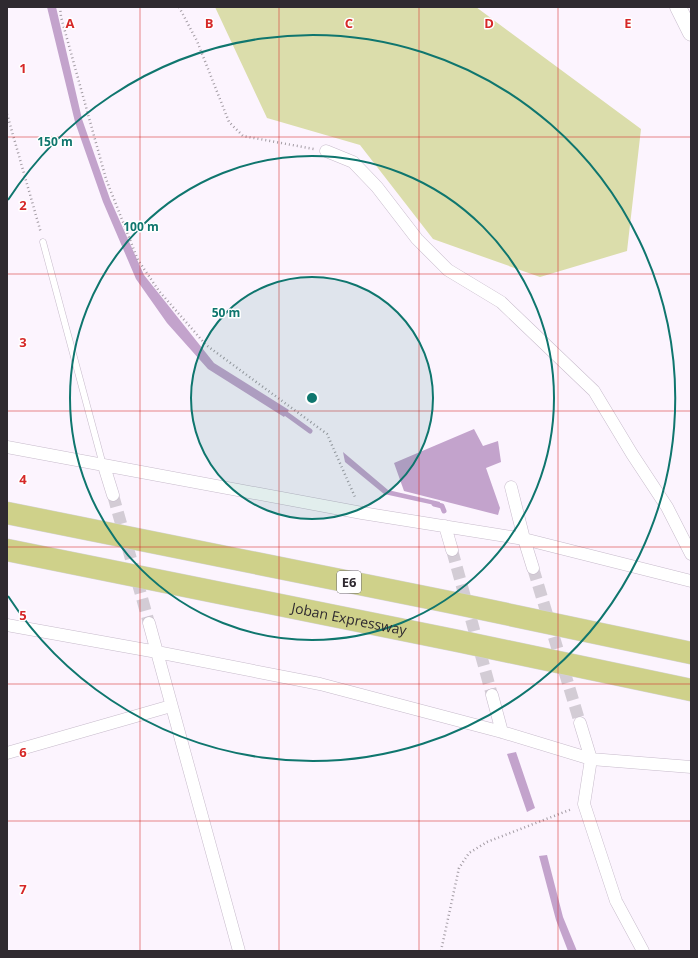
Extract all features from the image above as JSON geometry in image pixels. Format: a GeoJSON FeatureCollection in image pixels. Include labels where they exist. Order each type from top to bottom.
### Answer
{"type":"FeatureCollection","features":[{"type":"Feature","properties":{"kind":"highway","name":"E6"},"geometry":{"type":"LineString","coordinates":[[7,513],[691,653]]}},
{"type":"Feature","properties":{"kind":"highway","name":"Joban Expressway"},"geometry":{"type":"LineString","coordinates":[[7,550],[691,690]]}},
{"type":"Feature","properties":{"kind":"highway"},"geometry":{"type":"LineString","coordinates":[[7,560],[119,572]]}},
{"type":"Feature","properties":{"kind":"street"},"geometry":{"type":"LineString","coordinates":[[678,7],[691,33]]}},
{"type":"Feature","properties":{"kind":"street"},"geometry":{"type":"LineString","coordinates":[[326,151],[353,162],[377,187],[417,239],[448,270],[501,302],[594,391],[632,454],[667,506],[691,554]]}},
{"type":"Feature","properties":{"kind":"street"},"geometry":{"type":"LineString","coordinates":[[7,447],[362,513],[524,539],[691,581]]}},
{"type":"Feature","properties":{"kind":"street"},"geometry":{"type":"LineString","coordinates":[[104,466],[113,495]]}},
{"type":"Feature","properties":{"kind":"street"},"geometry":{"type":"LineString","coordinates":[[511,487],[533,568]]}},
{"type":"Feature","properties":{"kind":"street"},"geometry":{"type":"LineString","coordinates":[[445,526],[452,550]]}},
{"type":"Feature","properties":{"kind":"street"},"geometry":{"type":"LineString","coordinates":[[149,623],[239,951]]}},
{"type":"Feature","properties":{"kind":"street"},"geometry":{"type":"LineString","coordinates":[[7,625],[157,652],[320,684],[502,732],[591,759],[691,767]]}},
{"type":"Feature","properties":{"kind":"street"},"geometry":{"type":"LineString","coordinates":[[492,695],[502,732]]}},
{"type":"Feature","properties":{"kind":"street"},"geometry":{"type":"LineString","coordinates":[[7,753],[171,706]]}},
{"type":"Feature","properties":{"kind":"street"},"geometry":{"type":"LineString","coordinates":[[580,723],[591,759],[584,804],[616,901],[643,951]]}},
{"type":"Feature","properties":{"kind":"lane"},"geometry":{"type":"LineString","coordinates":[[43,242],[104,466]]}},
{"type":"Feature","properties":{"kind":"path"},"geometry":{"type":"LineString","coordinates":[[60,7],[60,17],[106,179],[138,260],[159,291],[206,345],[327,434],[362,513]]}},
{"type":"Feature","properties":{"kind":"path"},"geometry":{"type":"LineString","coordinates":[[179,7],[196,41],[229,122],[243,136],[326,151]]}},
{"type":"Feature","properties":{"kind":"path"},"geometry":{"type":"LineString","coordinates":[[7,114],[43,242]]}},
{"type":"Feature","properties":{"kind":"path"},"geometry":{"type":"LineString","coordinates":[[441,951],[459,868],[469,853],[487,842],[584,804]]}},
{"type":"Feature","properties":{"kind":"green space"},"geometry":{"type":"Polygon","coordinates":[[[215,7],[476,7],[641,129],[627,251],[540,277],[433,239],[360,145],[267,118],[215,7]]]}},
{"type":"Feature","properties":{"kind":"shaded area"},"geometry":{"type":"Polygon","coordinates":[[[47,7],[56,7],[82,119],[110,199],[144,275],[214,363],[289,410],[284,417],[208,369],[167,323],[136,279],[103,202],[75,122],[47,7]]]}},
{"type":"Feature","properties":{"kind":"shaded area"},"geometry":{"type":"Polygon","coordinates":[[[474,429],[483,446],[498,441],[501,462],[486,468],[500,508],[498,515],[404,491],[394,463],[474,429]]]}},
{"type":"Feature","properties":{"kind":"shaded area"},"geometry":{"type":"Polygon","coordinates":[[[343,452],[388,490],[440,502],[439,506],[384,494],[345,462],[343,452]]]}},
{"type":"Feature","properties":{"kind":"shaded area"},"geometry":{"type":"Polygon","coordinates":[[[516,752],[535,808],[527,812],[507,754],[516,752]]]}},
{"type":"Feature","properties":{"kind":"shaded area"},"geometry":{"type":"Polygon","coordinates":[[[547,855],[563,917],[577,951],[568,951],[556,920],[539,856],[547,855]]]}},
{"type":"Feature","properties":{"kind":"waterway"},"geometry":{"type":"LineString","coordinates":[[281,410],[310,431]]}},
{"type":"Feature","properties":{"kind":"waterway"},"geometry":{"type":"LineString","coordinates":[[434,504],[442,506],[444,511]]}},
{"type":"Feature","properties":{"kind":"tunnel"},"geometry":{"type":"LineString","coordinates":[[113,495],[149,623]]}},
{"type":"Feature","properties":{"kind":"tunnel"},"geometry":{"type":"LineString","coordinates":[[452,550],[492,695]]}},
{"type":"Feature","properties":{"kind":"tunnel"},"geometry":{"type":"LineString","coordinates":[[533,568],[580,723]]}}]}
